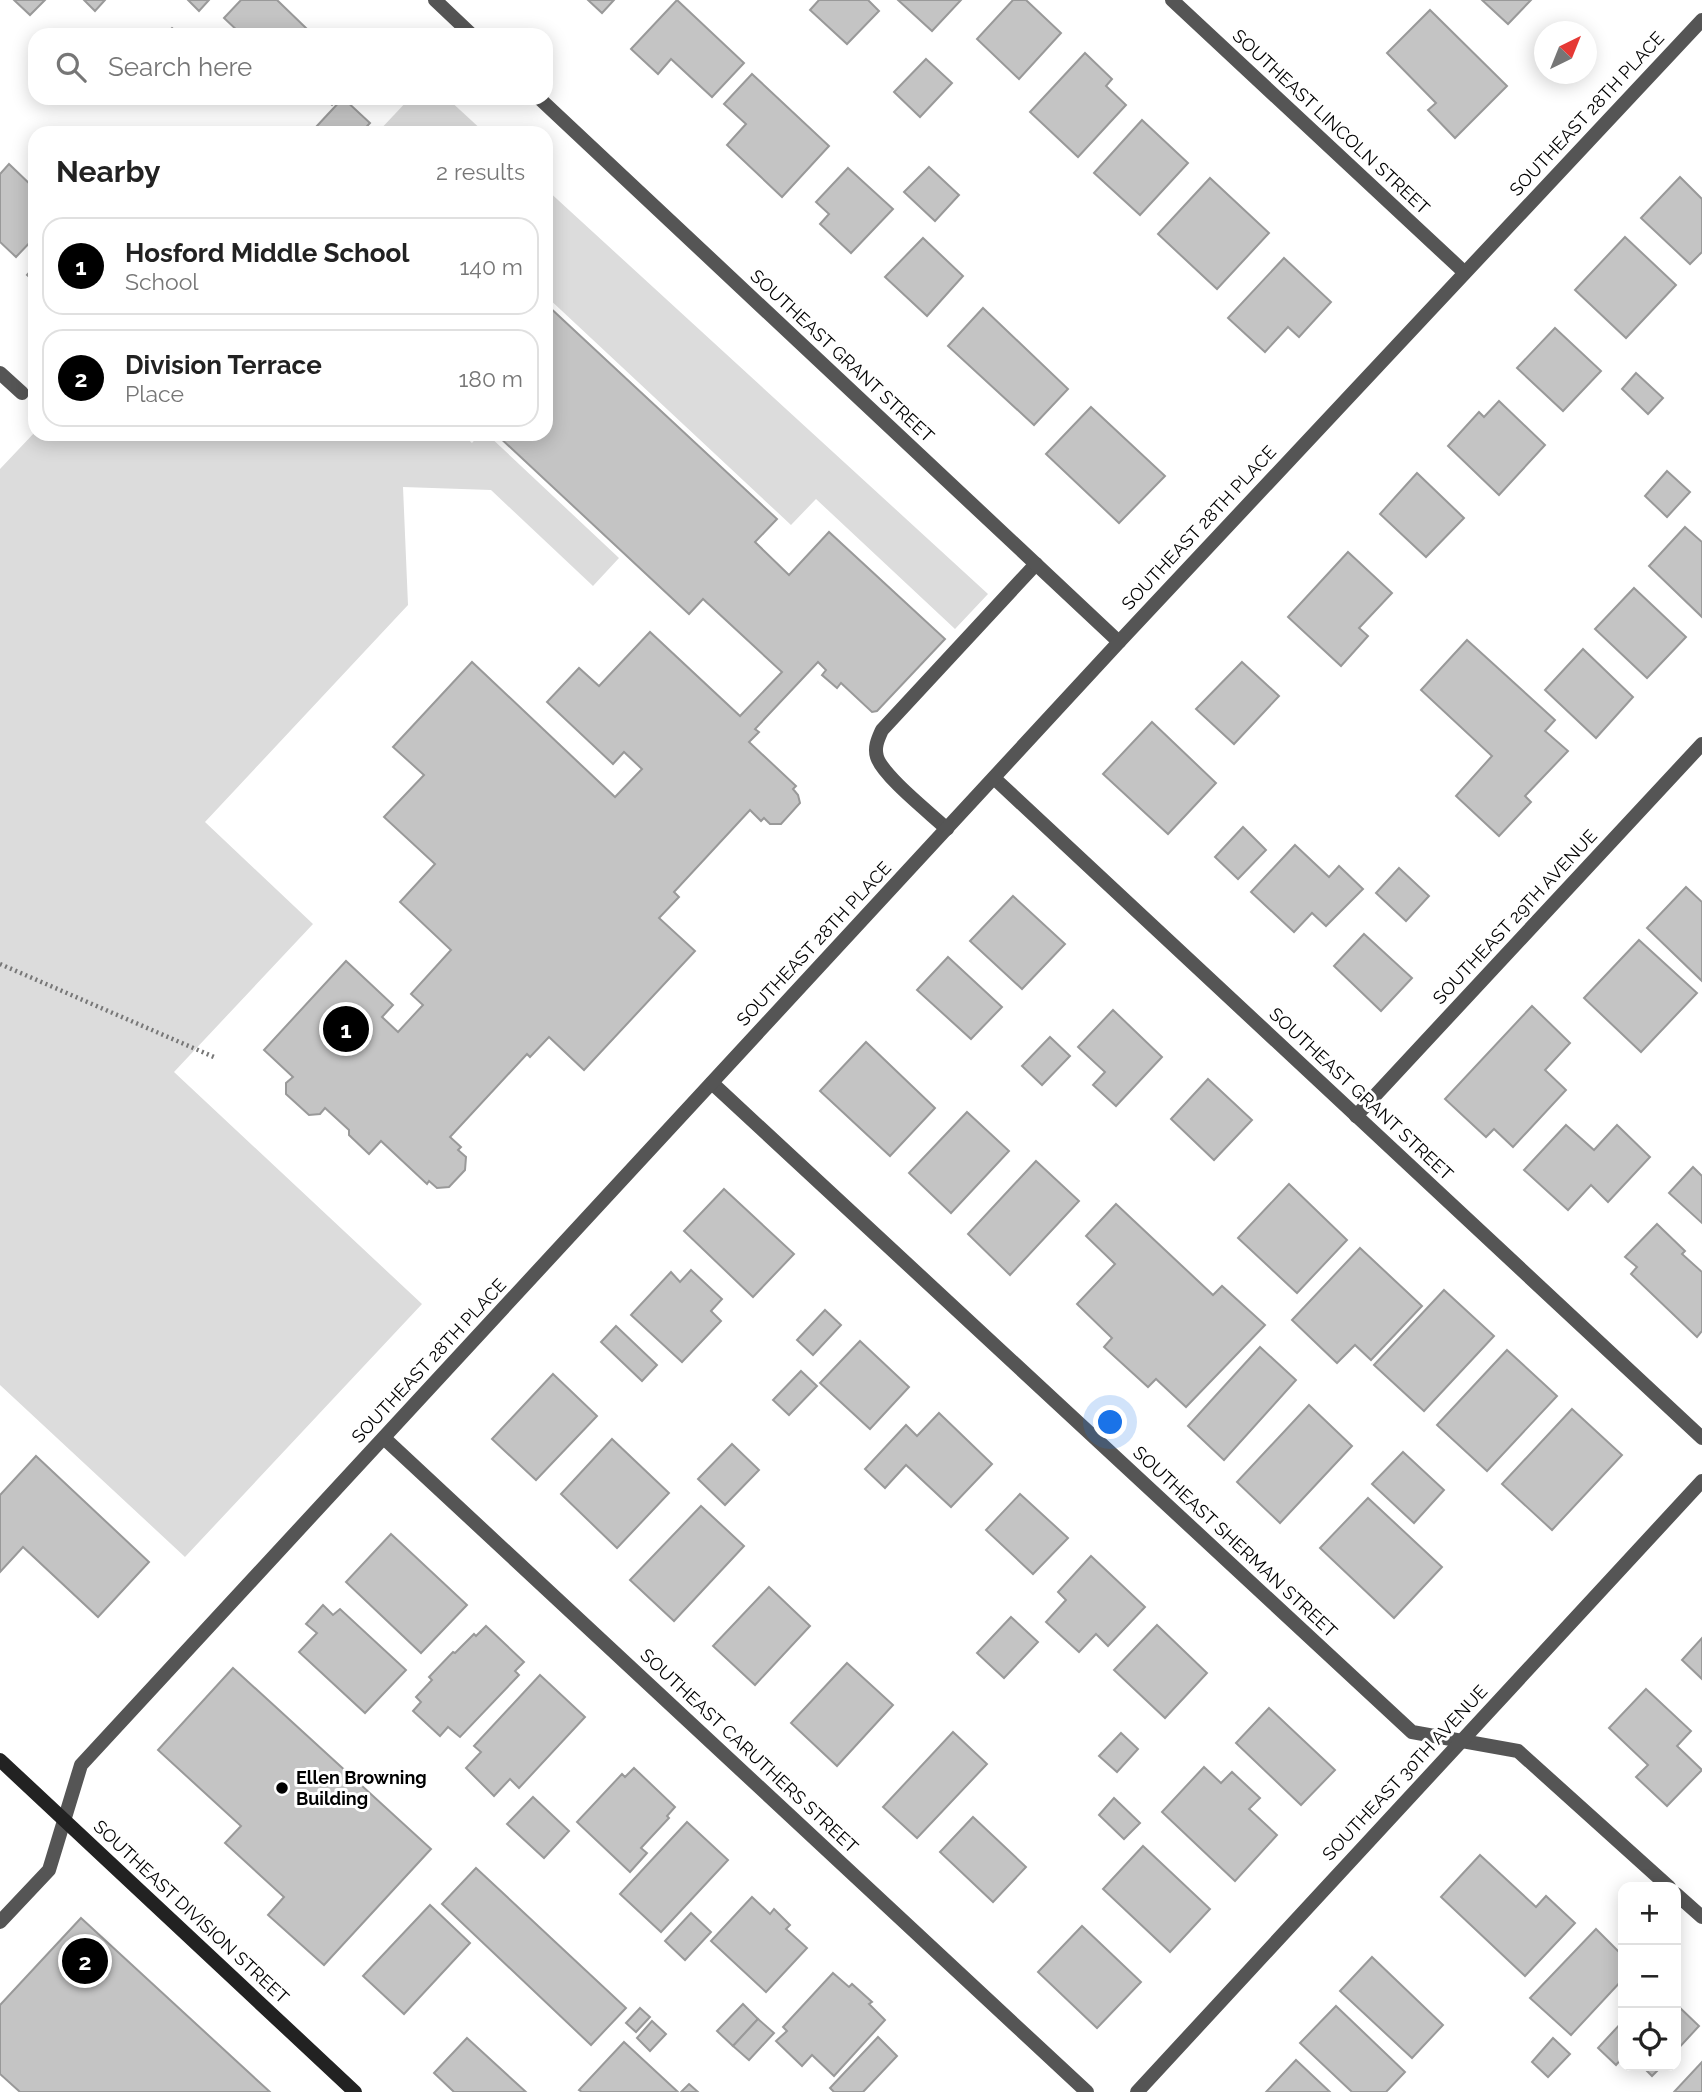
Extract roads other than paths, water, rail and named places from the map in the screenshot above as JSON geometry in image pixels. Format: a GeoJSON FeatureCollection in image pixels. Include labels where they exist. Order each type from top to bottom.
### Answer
{"type":"FeatureCollection","features":[{"type":"Feature","properties":{"kind":"main road","name":"SOUTHEAST DIVISION STREET"},"geometry":{"type":"LineString","coordinates":[[0,1760],[355,2092]]}},
{"type":"Feature","properties":{"kind":"street"},"geometry":{"type":"LineString","coordinates":[[435,0],[465,28]]}},
{"type":"Feature","properties":{"kind":"street","name":"SOUTHEAST LINCOLN STREET"},"geometry":{"type":"LineString","coordinates":[[1172,0],[1464,272]]}},
{"type":"Feature","properties":{"kind":"street","name":"SOUTHEAST 28TH PLACE"},"geometry":{"type":"LineString","coordinates":[[0,1922],[49,1870],[81,1765],[1119,642],[1702,20]]}},
{"type":"Feature","properties":{"kind":"street","name":"SOUTHEAST GRANT STREET"},"geometry":{"type":"LineString","coordinates":[[546,105],[1119,642]]}},
{"type":"Feature","properties":{"kind":"street"},"geometry":{"type":"LineString","coordinates":[[0,373],[22,393]]}},
{"type":"Feature","properties":{"kind":"street"},"geometry":{"type":"LineString","coordinates":[[947,829],[886,772],[877,757],[876,744],[883,730],[1036,564]]}},
{"type":"Feature","properties":{"kind":"street","name":"SOUTHEAST 29TH AVENUE"},"geometry":{"type":"LineString","coordinates":[[1356,1116],[1702,744]]}},
{"type":"Feature","properties":{"kind":"street","name":"SOUTHEAST GRANT STREET"},"geometry":{"type":"LineString","coordinates":[[994,778],[1702,1438]]}},
{"type":"Feature","properties":{"kind":"street","name":"SOUTHEAST SHERMAN STREET"},"geometry":{"type":"LineString","coordinates":[[712,1083],[1412,1732],[1518,1751],[1663,1882]]}},
{"type":"Feature","properties":{"kind":"street","name":"SOUTHEAST CARUTHERS STREET"},"geometry":{"type":"LineString","coordinates":[[384,1438],[1087,2092]]}},
{"type":"Feature","properties":{"kind":"street","name":"SOUTHEAST 30TH AVENUE"},"geometry":{"type":"LineString","coordinates":[[1137,2092],[1702,1481]]}},
{"type":"Feature","properties":{"kind":"street"},"geometry":{"type":"LineString","coordinates":[[1681,1898],[1702,1917]]}},
{"type":"Feature","properties":{"kind":"place","name":"Hosford Middle School"},"geometry":{"type":"Point","coordinates":[346,1029]}},
{"type":"Feature","properties":{"kind":"place","name":"Ellen Browning Building"},"geometry":{"type":"Point","coordinates":[282,1788]}},
{"type":"Feature","properties":{"kind":"place","name":"Division Terrace"},"geometry":{"type":"Point","coordinates":[85,1961]}}]}
